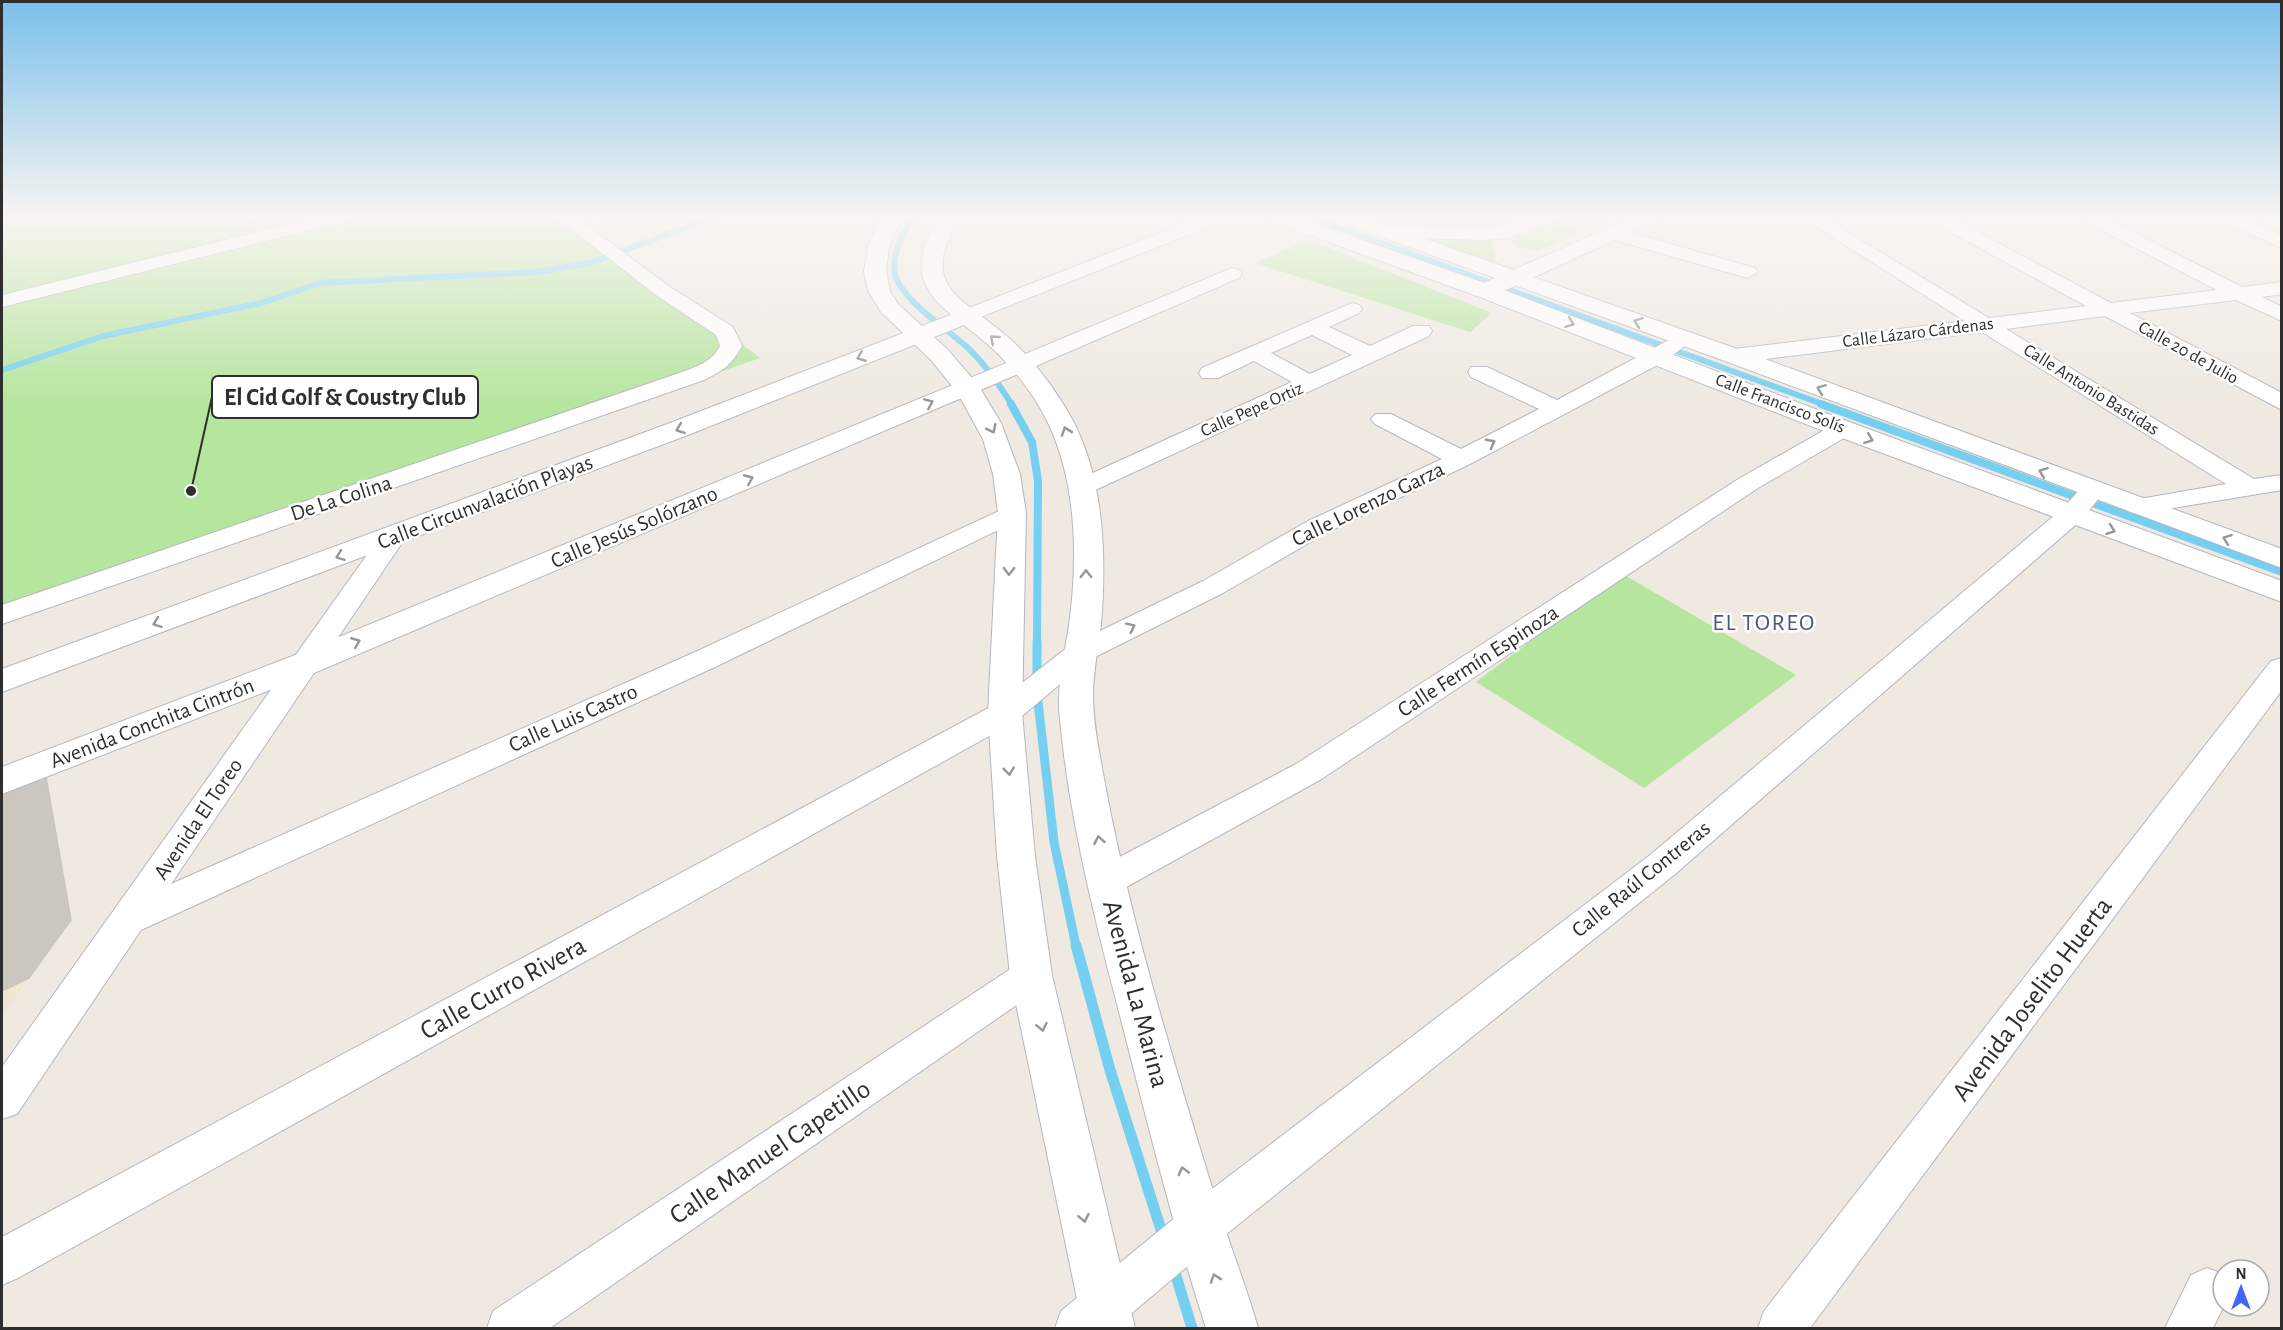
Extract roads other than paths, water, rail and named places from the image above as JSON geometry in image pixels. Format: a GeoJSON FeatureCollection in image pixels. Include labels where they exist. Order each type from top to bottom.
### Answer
{"type":"FeatureCollection","features":[{"type":"Feature","properties":{"kind":"main road"},"geometry":{"type":"LineString","coordinates":[[877,279],[895,317],[949,366],[966,388],[993,429],[1005,457],[1012,513],[1005,713],[1016,856],[1031,975],[1097,1321]]}},
{"type":"Feature","properties":{"kind":"main road","name":"Avenida La Marina"},"geometry":{"type":"LineString","coordinates":[[935,279],[947,301],[1021,364],[1048,396],[1064,423],[1082,487],[1085,516],[1086,613],[1078,653],[1076,715],[1106,881],[1198,1227],[1232,1329]]}},
{"type":"Feature","properties":{"kind":"main road","name":"Calle Francisco Solís"},"geometry":{"type":"LineString","coordinates":[[1452,279],[1843,429],[2082,503],[2137,506],[2282,559]]}},
{"type":"Feature","properties":{"kind":"main road"},"geometry":{"type":"LineString","coordinates":[[1485,291],[1494,279]]}},
{"type":"Feature","properties":{"kind":"main road","name":"Calle Francisco Solís"},"geometry":{"type":"LineString","coordinates":[[1564,279],[1684,338],[1734,356],[2082,503],[2282,592]]}},
{"type":"Feature","properties":{"kind":"main road","name":"Calle Circunvalación Playas"},"geometry":{"type":"LineString","coordinates":[[2,681],[393,537],[966,316]]}},
{"type":"Feature","properties":{"kind":"main road"},"geometry":{"type":"LineString","coordinates":[[966,388],[1021,364]]}},
{"type":"Feature","properties":{"kind":"main road","name":"Calle Jesús Solórzano"},"geometry":{"type":"LineString","coordinates":[[302,665],[966,388]]}},
{"type":"Feature","properties":{"kind":"main road","name":"Avenida Conchita Cintrón"},"geometry":{"type":"LineString","coordinates":[[2,781],[302,665]]}},
{"type":"Feature","properties":{"kind":"street"},"geometry":{"type":"LineString","coordinates":[[2,301],[90,279]]}},
{"type":"Feature","properties":{"kind":"street","name":"De La Colina"},"geometry":{"type":"LineString","coordinates":[[2,615],[711,369],[728,355],[730,340],[725,332],[707,322],[648,279]]}},
{"type":"Feature","properties":{"kind":"street"},"geometry":{"type":"LineString","coordinates":[[966,316],[1060,279]]}},
{"type":"Feature","properties":{"kind":"street"},"geometry":{"type":"LineString","coordinates":[[1021,364],[1220,279]]}},
{"type":"Feature","properties":{"kind":"street","name":"Calle Antonio Bastidas"},"geometry":{"type":"LineString","coordinates":[[1911,279],[2249,487]]}},
{"type":"Feature","properties":{"kind":"street","name":"Calle 20 de Julio"},"geometry":{"type":"LineString","coordinates":[[2052,279],[2282,404]]}},
{"type":"Feature","properties":{"kind":"street"},"geometry":{"type":"LineString","coordinates":[[2212,279],[2282,315]]}},
{"type":"Feature","properties":{"kind":"street","name":"Calle Lázaro Cárdenas"},"geometry":{"type":"LineString","coordinates":[[1734,356],[2282,288]]}},
{"type":"Feature","properties":{"kind":"street"},"geometry":{"type":"LineString","coordinates":[[1210,373],[1352,309]]}},
{"type":"Feature","properties":{"kind":"street"},"geometry":{"type":"LineString","coordinates":[[1314,328],[1370,355]]}},
{"type":"Feature","properties":{"kind":"street","name":"Calle Pepe Ortiz"},"geometry":{"type":"LineString","coordinates":[[1082,487],[1421,332]]}},
{"type":"Feature","properties":{"kind":"street","name":"Calle Lorenzo Garza"},"geometry":{"type":"LineString","coordinates":[[1078,653],[1213,586],[1317,527],[1461,459],[1657,356],[1684,338]]}},
{"type":"Feature","properties":{"kind":"street"},"geometry":{"type":"LineString","coordinates":[[1256,354],[1311,383]]}},
{"type":"Feature","properties":{"kind":"street"},"geometry":{"type":"LineString","coordinates":[[1479,372],[1556,408]]}},
{"type":"Feature","properties":{"kind":"street"},"geometry":{"type":"LineString","coordinates":[[1383,419],[1461,459]]}},
{"type":"Feature","properties":{"kind":"street","name":"Calle Fermín Espinoza"},"geometry":{"type":"LineString","coordinates":[[1106,881],[1308,772],[1749,483],[1843,429]]}},
{"type":"Feature","properties":{"kind":"street"},"geometry":{"type":"LineString","coordinates":[[2137,506],[2282,482]]}},
{"type":"Feature","properties":{"kind":"street","name":"Calle Raúl Contreras"},"geometry":{"type":"LineString","coordinates":[[1097,1321],[1198,1227],[1662,865],[2082,503]]}},
{"type":"Feature","properties":{"kind":"street","name":"Calle Luis Castro"},"geometry":{"type":"LineString","coordinates":[[131,918],[704,660],[1012,513]]}},
{"type":"Feature","properties":{"kind":"street","name":"Avenida El Toreo"},"geometry":{"type":"LineString","coordinates":[[2,1100],[131,918],[302,665],[393,537]]}},
{"type":"Feature","properties":{"kind":"street"},"geometry":{"type":"LineString","coordinates":[[1005,713],[1078,653]]}},
{"type":"Feature","properties":{"kind":"street","name":"Avenida Joselito Huerta"},"geometry":{"type":"LineString","coordinates":[[1781,1329],[2282,668]]}},
{"type":"Feature","properties":{"kind":"street","name":"Calle Curro Rivera"},"geometry":{"type":"LineString","coordinates":[[2,1262],[1005,713]]}},
{"type":"Feature","properties":{"kind":"street","name":"Calle Manuel Capetillo"},"geometry":{"type":"LineString","coordinates":[[510,1329],[1031,975]]}},
{"type":"Feature","properties":{"kind":"waterway"},"geometry":{"type":"LineString","coordinates":[[2,370],[103,336],[261,303],[320,283],[398,279]]}},
{"type":"Feature","properties":{"kind":"waterway"},"geometry":{"type":"LineString","coordinates":[[897,279],[906,293],[922,310],[974,354],[1012,405]]}},
{"type":"Feature","properties":{"kind":"waterway"},"geometry":{"type":"LineString","coordinates":[[1480,279],[1825,405]]}},
{"type":"Feature","properties":{"kind":"waterway"},"geometry":{"type":"LineString","coordinates":[[1011,404],[1032,442],[1038,481],[1037,644]]}},
{"type":"Feature","properties":{"kind":"waterway"},"geometry":{"type":"LineString","coordinates":[[1821,404],[2282,572]]}},
{"type":"Feature","properties":{"kind":"waterway"},"geometry":{"type":"LineString","coordinates":[[1037,644],[1037,680]]}},
{"type":"Feature","properties":{"kind":"waterway"},"geometry":{"type":"LineString","coordinates":[[1037,693],[1054,842],[1076,946]]}},
{"type":"Feature","properties":{"kind":"waterway"},"geometry":{"type":"LineString","coordinates":[[1076,945],[1110,1070],[1164,1239]]}},
{"type":"Feature","properties":{"kind":"waterway"},"geometry":{"type":"LineString","coordinates":[[1173,1266],[1192,1328]]}},
{"type":"Feature","properties":{"kind":"place","name":"El Cid Golf & Coustry Club"},"geometry":{"type":"Point","coordinates":[191,491]}},
{"type":"Feature","properties":{"kind":"district","name":"EL TOREO"},"geometry":{"type":"Point","coordinates":[1764,623]}}]}
